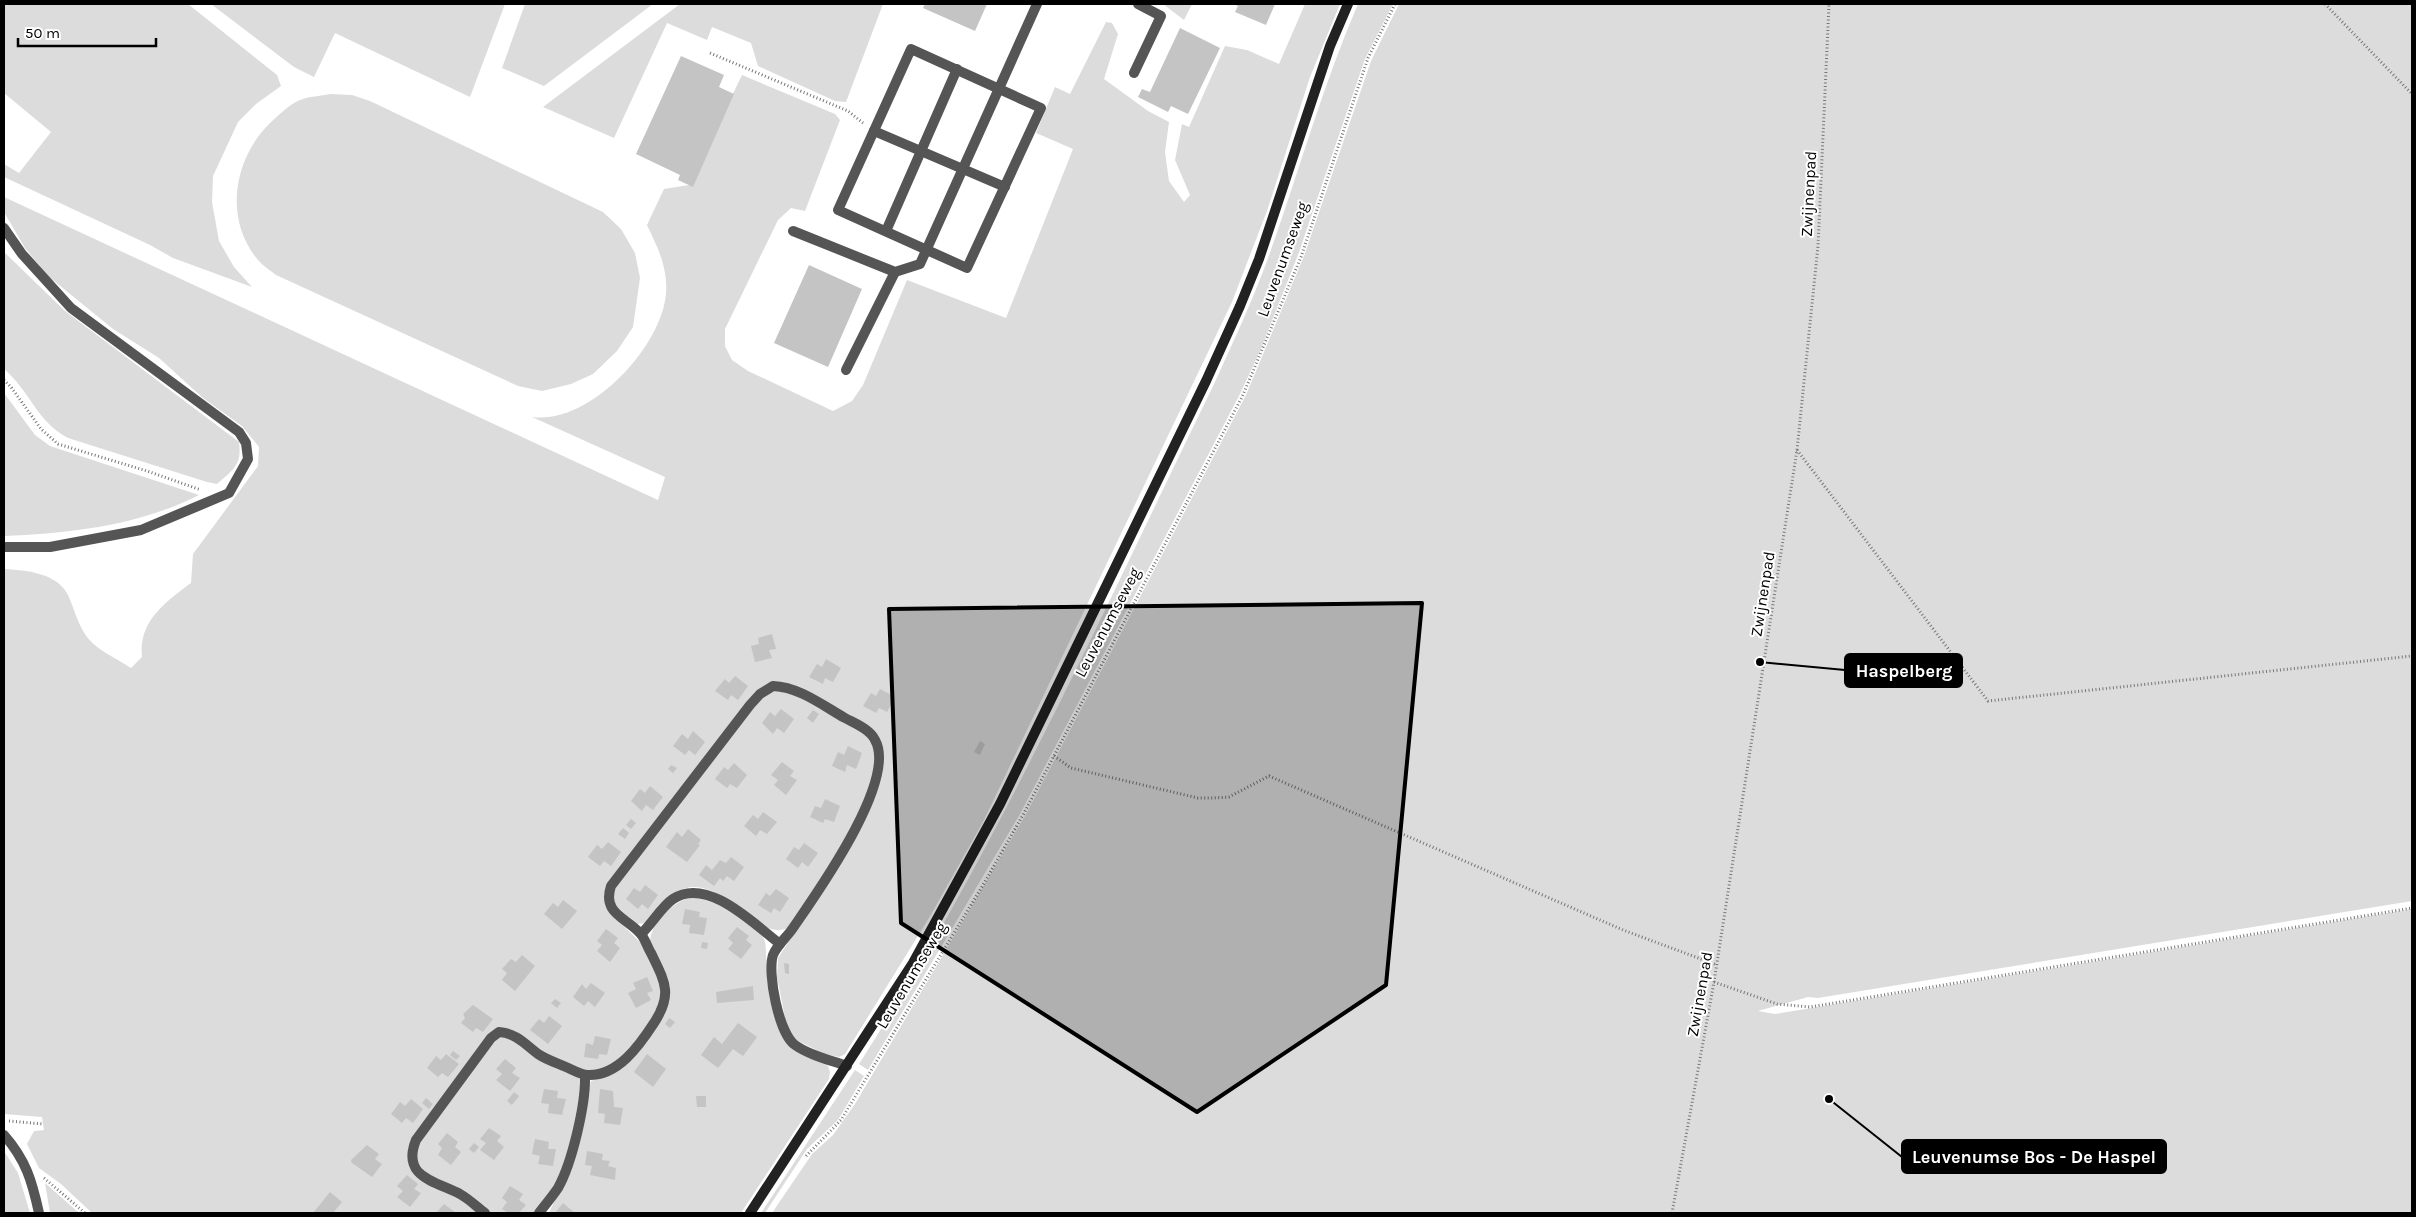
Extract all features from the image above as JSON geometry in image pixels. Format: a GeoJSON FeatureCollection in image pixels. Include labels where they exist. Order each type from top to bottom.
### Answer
{"type":"FeatureCollection","features":[{"type":"Feature","properties":{"kind":"main road","name":"Leuvenumseweg"},"geometry":{"type":"LineString","coordinates":[[750,1213],[913,963],[1000,804],[1206,381],[1259,259],[1330,46],[1348,4]]}},
{"type":"Feature","properties":{"kind":"street"},"geometry":{"type":"LineString","coordinates":[[793,231],[895,272],[920,264],[1037,4]]}},
{"type":"Feature","properties":{"kind":"street"},"geometry":{"type":"LineString","coordinates":[[1134,73],[1161,16],[1138,4]]}},
{"type":"Feature","properties":{"kind":"street"},"geometry":{"type":"LineString","coordinates":[[911,49],[957,70],[1041,108],[968,268],[838,210],[911,49]]}},
{"type":"Feature","properties":{"kind":"street"},"geometry":{"type":"LineString","coordinates":[[886,231],[957,70]]}},
{"type":"Feature","properties":{"kind":"street"},"geometry":{"type":"LineString","coordinates":[[874,131],[1005,187]]}},
{"type":"Feature","properties":{"kind":"street"},"geometry":{"type":"LineString","coordinates":[[4,228],[22,254],[71,308],[238,432],[246,443],[248,459],[229,493],[141,530],[50,547],[4,547]]}},
{"type":"Feature","properties":{"kind":"street"},"geometry":{"type":"LineString","coordinates":[[846,370],[895,272]]}},
{"type":"Feature","properties":{"kind":"street"},"geometry":{"type":"LineString","coordinates":[[485,1213],[461,1195],[430,1181],[421,1174],[413,1165],[411,1157],[416,1140],[491,1038],[499,1032],[515,1036],[540,1055],[585,1075],[609,1071],[620,1064],[642,1040],[666,1000],[666,988],[662,975],[642,934],[612,910],[607,896],[611,886],[750,705],[760,694],[773,686],[798,691],[862,727],[875,739],[879,753],[876,781],[865,810],[836,864],[789,936],[780,944],[773,956],[772,978],[784,1030],[794,1044],[847,1066]]}},
{"type":"Feature","properties":{"kind":"street"},"geometry":{"type":"LineString","coordinates":[[642,934],[670,901],[679,895],[691,893],[704,894],[720,900],[780,944]]}},
{"type":"Feature","properties":{"kind":"street"},"geometry":{"type":"LineString","coordinates":[[539,1213],[558,1188],[568,1164],[580,1114],[585,1075]]}},
{"type":"Feature","properties":{"kind":"street"},"geometry":{"type":"LineString","coordinates":[[4,1135],[17,1150],[27,1168],[39,1213]]}},
{"type":"Feature","properties":{"kind":"path","name":"Leuvenumseweg"},"geometry":{"type":"LineString","coordinates":[[804,1160],[817,1144],[830,1133],[854,1100],[982,885],[1054,756],[1243,395],[1301,257],[1368,58],[1396,4]]}},
{"type":"Feature","properties":{"kind":"path","name":"Zwijnenpad"},"geometry":{"type":"LineString","coordinates":[[1672,1213],[1717,965],[1797,450],[1818,246],[1829,4]]}},
{"type":"Feature","properties":{"kind":"path"},"geometry":{"type":"LineString","coordinates":[[2325,4],[2412,94]]}},
{"type":"Feature","properties":{"kind":"path"},"geometry":{"type":"LineString","coordinates":[[710,53],[848,111],[874,131]]}},
{"type":"Feature","properties":{"kind":"path"},"geometry":{"type":"LineString","coordinates":[[4,380],[41,428],[58,444],[147,470],[220,496]]}},
{"type":"Feature","properties":{"kind":"path"},"geometry":{"type":"LineString","coordinates":[[1797,450],[1988,701],[2412,656]]}},
{"type":"Feature","properties":{"kind":"path"},"geometry":{"type":"LineString","coordinates":[[1054,756],[1071,768],[1198,798],[1229,797],[1269,776],[1623,930],[1717,965]]}},
{"type":"Feature","properties":{"kind":"path"},"geometry":{"type":"LineString","coordinates":[[1714,982],[1777,1004],[1810,1007],[2412,908]]}},
{"type":"Feature","properties":{"kind":"path"},"geometry":{"type":"LineString","coordinates":[[4,1121],[43,1124]]}},
{"type":"Feature","properties":{"kind":"path"},"geometry":{"type":"LineString","coordinates":[[27,1168],[52,1182],[85,1213]]}},
{"type":"Feature","properties":{"kind":"highlighted area"},"geometry":{"type":"Polygon","coordinates":[[[1422,603],[1386,985],[1197,1112],[901,923],[889,609],[1422,603]]]}},
{"type":"Feature","properties":{"kind":"shaded area"},"geometry":{"type":"Polygon","coordinates":[[[4,4],[188,4],[277,75],[281,86],[256,104],[238,122],[213,176],[212,202],[219,241],[234,267],[252,287],[173,258],[150,245],[4,177],[4,164],[19,173],[51,132],[4,93],[4,4]]]}},
{"type":"Feature","properties":{"kind":"shaded area"},"geometry":{"type":"Polygon","coordinates":[[[211,4],[505,4],[470,97],[335,33],[314,77],[294,67],[211,4]]]}},
{"type":"Feature","properties":{"kind":"shaded area"},"geometry":{"type":"Polygon","coordinates":[[[525,4],[653,4],[544,86],[502,68],[525,4]]]}},
{"type":"Feature","properties":{"kind":"shaded area"},"geometry":{"type":"Polygon","coordinates":[[[680,4],[883,4],[846,102],[835,101],[758,66],[751,43],[712,27],[707,40],[667,23],[614,138],[543,107],[680,4]]]}},
{"type":"Feature","properties":{"kind":"shaded area"},"geometry":{"type":"Polygon","coordinates":[[[1163,4],[1192,4],[1184,20],[1163,4]]]}},
{"type":"Feature","properties":{"kind":"shaded area"},"geometry":{"type":"Polygon","coordinates":[[[1305,4],[1340,4],[1310,77],[1267,211],[1232,302],[983,822],[929,918],[845,1054],[839,1057],[825,1054],[796,1040],[787,1028],[777,977],[778,958],[809,911],[869,811],[879,782],[878,737],[772,682],[607,884],[604,896],[605,906],[641,943],[659,976],[663,998],[654,1017],[618,1063],[608,1068],[586,1071],[542,1052],[499,1028],[412,1139],[408,1148],[409,1167],[418,1176],[459,1198],[479,1213],[92,1213],[61,1184],[39,1168],[27,1144],[34,1131],[44,1130],[42,1117],[4,1114],[4,569],[40,574],[56,582],[68,595],[80,625],[89,639],[100,649],[131,668],[142,657],[144,633],[155,614],[191,583],[193,554],[258,466],[259,447],[242,426],[203,398],[159,358],[113,329],[48,276],[25,248],[4,212],[4,197],[658,500],[665,477],[532,417],[554,416],[576,409],[598,396],[618,379],[636,359],[651,337],[661,315],[666,285],[664,267],[647,225],[664,189],[689,185],[742,75],[835,114],[840,120],[805,211],[791,208],[778,220],[725,329],[725,346],[732,360],[748,371],[833,411],[852,401],[863,385],[907,280],[1006,318],[1073,149],[1036,133],[1055,87],[1070,94],[1106,22],[1112,23],[1118,34],[1104,79],[1148,111],[1169,122],[1165,152],[1169,181],[1184,202],[1190,195],[1175,160],[1182,124],[1189,127],[1225,46],[1247,50],[1279,64],[1305,4]]]}},
{"type":"Feature","properties":{"kind":"shaded area"},"geometry":{"type":"Polygon","coordinates":[[[1358,4],[1393,4],[1365,59],[1298,255],[1260,351],[1240,394],[1020,814],[868,1070],[859,1064],[910,982],[1003,814],[1047,729],[1215,382],[1249,307],[1267,261],[1322,99],[1358,4]]]}},
{"type":"Feature","properties":{"kind":"shaded area"},"geometry":{"type":"Polygon","coordinates":[[[1399,4],[2412,4],[2412,901],[1818,998],[1808,997],[1758,1011],[1775,1014],[2412,909],[2412,1213],[772,1213],[812,1154],[833,1135],[855,1104],[1025,816],[1246,395],[1304,256],[1371,61],[1399,4]]]}},
{"type":"Feature","properties":{"kind":"shaded area"},"geometry":{"type":"Polygon","coordinates":[[[330,94],[352,95],[370,101],[603,212],[621,229],[635,253],[640,278],[633,327],[617,351],[593,374],[571,384],[542,391],[518,386],[276,275],[262,264],[247,244],[240,227],[237,209],[237,190],[247,155],[269,124],[289,106],[306,98],[330,94]]]}},
{"type":"Feature","properties":{"kind":"shaded area"},"geometry":{"type":"Polygon","coordinates":[[[4,252],[65,311],[239,442],[238,461],[232,470],[217,484],[207,482],[68,438],[49,424],[21,387],[4,369],[4,252]]]}},
{"type":"Feature","properties":{"kind":"shaded area"},"geometry":{"type":"Polygon","coordinates":[[[4,393],[35,435],[50,446],[199,495],[176,506],[128,521],[79,530],[4,536],[4,393]]]}},
{"type":"Feature","properties":{"kind":"shaded area"},"geometry":{"type":"Polygon","coordinates":[[[772,691],[797,696],[805,700],[861,730],[873,742],[876,759],[871,782],[861,808],[831,864],[790,927],[777,930],[764,926],[723,897],[708,890],[692,887],[676,892],[668,898],[647,923],[636,924],[612,902],[614,888],[762,697],[772,691]]]}},
{"type":"Feature","properties":{"kind":"shaded area"},"geometry":{"type":"Polygon","coordinates":[[[690,897],[709,901],[730,911],[749,923],[763,937],[766,946],[770,985],[780,1031],[828,1066],[830,1072],[829,1079],[741,1213],[549,1213],[571,1165],[591,1081],[610,1074],[665,1011],[650,940],[655,925],[664,913],[690,897]]]}},
{"type":"Feature","properties":{"kind":"shaded area"},"geometry":{"type":"Polygon","coordinates":[[[505,1036],[579,1077],[582,1082],[570,1147],[555,1186],[536,1213],[504,1214],[489,1212],[465,1193],[428,1174],[418,1161],[419,1143],[494,1041],[505,1036]]]}},
{"type":"Feature","properties":{"kind":"shaded area"},"geometry":{"type":"Polygon","coordinates":[[[855,1070],[864,1076],[838,1120],[807,1149],[765,1213],[761,1213],[855,1070]]]}},
{"type":"Feature","properties":{"kind":"shaded area"},"geometry":{"type":"Polygon","coordinates":[[[4,1151],[18,1173],[30,1213],[4,1213],[4,1151]]]}},
{"type":"Feature","properties":{"kind":"shaded area"},"geometry":{"type":"Polygon","coordinates":[[[45,1183],[79,1213],[50,1213],[45,1183]]]}},
{"type":"Feature","properties":{"kind":"building"},"geometry":{"type":"Polygon","coordinates":[[[925,4],[987,4],[975,31],[923,8],[925,4]]]}},
{"type":"Feature","properties":{"kind":"building"},"geometry":{"type":"Polygon","coordinates":[[[1233,4],[1275,4],[1266,25],[1235,12],[1238,6],[1233,4]]]}},
{"type":"Feature","properties":{"kind":"building"},"geometry":{"type":"Polygon","coordinates":[[[1180,28],[1220,48],[1188,114],[1171,106],[1168,112],[1138,97],[1142,89],[1150,92],[1180,28]]]}},
{"type":"Feature","properties":{"kind":"building"},"geometry":{"type":"Polygon","coordinates":[[[681,56],[724,75],[719,87],[734,94],[693,187],[678,180],[680,175],[636,154],[681,56]]]}},
{"type":"Feature","properties":{"kind":"building"},"geometry":{"type":"Polygon","coordinates":[[[809,265],[862,289],[828,367],[774,343],[809,265]]]}},
{"type":"Feature","properties":{"kind":"building"},"geometry":{"type":"Polygon","coordinates":[[[772,634],[776,649],[769,650],[772,658],[755,662],[751,646],[759,644],[758,638],[772,634]]]}},
{"type":"Feature","properties":{"kind":"building"},"geometry":{"type":"Polygon","coordinates":[[[826,659],[841,668],[833,682],[825,678],[823,684],[809,677],[817,664],[822,667],[826,659]]]}},
{"type":"Feature","properties":{"kind":"building"},"geometry":{"type":"Polygon","coordinates":[[[735,676],[748,686],[738,700],[731,695],[728,700],[715,691],[725,679],[729,683],[735,676]]]}},
{"type":"Feature","properties":{"kind":"building"},"geometry":{"type":"Polygon","coordinates":[[[880,689],[895,697],[887,712],[879,708],[876,713],[863,706],[871,693],[876,696],[880,689]]]}},
{"type":"Feature","properties":{"kind":"building"},"geometry":{"type":"Polygon","coordinates":[[[781,709],[794,719],[784,733],[777,728],[773,734],[762,723],[770,712],[775,716],[781,709]]]}},
{"type":"Feature","properties":{"kind":"building"},"geometry":{"type":"Polygon","coordinates":[[[813,710],[819,714],[813,723],[807,718],[813,710]]]}},
{"type":"Feature","properties":{"kind":"building"},"geometry":{"type":"Polygon","coordinates":[[[693,731],[705,742],[695,755],[689,750],[685,755],[673,746],[682,734],[688,739],[693,731]]]}},
{"type":"Feature","properties":{"kind":"building"},"geometry":{"type":"Polygon","coordinates":[[[980,741],[985,744],[980,755],[974,752],[980,741]]]}},
{"type":"Feature","properties":{"kind":"building"},"geometry":{"type":"Polygon","coordinates":[[[848,746],[862,753],[856,769],[847,765],[845,772],[832,766],[838,752],[844,755],[848,746]]]}},
{"type":"Feature","properties":{"kind":"building"},"geometry":{"type":"Polygon","coordinates":[[[782,762],[794,771],[790,776],[797,780],[786,795],[774,785],[778,780],[771,775],[782,762]]]}},
{"type":"Feature","properties":{"kind":"building"},"geometry":{"type":"Polygon","coordinates":[[[734,763],[747,775],[737,788],[730,784],[727,788],[715,779],[724,767],[728,770],[734,763]]]}},
{"type":"Feature","properties":{"kind":"building"},"geometry":{"type":"Polygon","coordinates":[[[671,765],[677,768],[673,773],[668,769],[671,765]]]}},
{"type":"Feature","properties":{"kind":"building"},"geometry":{"type":"Polygon","coordinates":[[[650,786],[663,797],[653,810],[646,805],[642,811],[631,801],[640,789],[645,793],[650,786]]]}},
{"type":"Feature","properties":{"kind":"building"},"geometry":{"type":"Polygon","coordinates":[[[825,799],[840,806],[834,822],[825,819],[823,823],[810,817],[815,806],[821,808],[825,799]]]}},
{"type":"Feature","properties":{"kind":"building"},"geometry":{"type":"Polygon","coordinates":[[[763,812],[777,822],[767,834],[760,830],[756,836],[744,826],[753,815],[758,819],[763,812]]]}},
{"type":"Feature","properties":{"kind":"building"},"geometry":{"type":"Polygon","coordinates":[[[631,819],[636,823],[631,829],[626,825],[631,819]]]}},
{"type":"Feature","properties":{"kind":"building"},"geometry":{"type":"Polygon","coordinates":[[[623,828],[629,833],[625,839],[618,834],[623,828]]]}},
{"type":"Feature","properties":{"kind":"building"},"geometry":{"type":"Polygon","coordinates":[[[688,829],[701,840],[698,844],[700,845],[687,862],[666,847],[677,832],[682,837],[688,829]]]}},
{"type":"Feature","properties":{"kind":"building"},"geometry":{"type":"Polygon","coordinates":[[[608,842],[621,852],[611,866],[604,861],[600,866],[588,857],[597,845],[602,849],[608,842]]]}},
{"type":"Feature","properties":{"kind":"building"},"geometry":{"type":"Polygon","coordinates":[[[804,843],[818,853],[808,867],[802,862],[798,868],[786,859],[794,847],[799,850],[804,843]]]}},
{"type":"Feature","properties":{"kind":"building"},"geometry":{"type":"Polygon","coordinates":[[[731,857],[744,867],[734,881],[727,876],[723,881],[720,878],[714,886],[699,875],[706,865],[712,870],[720,860],[726,863],[731,857]]]}},
{"type":"Feature","properties":{"kind":"building"},"geometry":{"type":"Polygon","coordinates":[[[645,885],[658,895],[648,909],[642,904],[638,909],[626,899],[634,888],[640,892],[645,885]]]}},
{"type":"Feature","properties":{"kind":"building"},"geometry":{"type":"Polygon","coordinates":[[[776,889],[789,898],[780,912],[774,908],[771,913],[758,905],[766,893],[770,896],[776,889]]]}},
{"type":"Feature","properties":{"kind":"building"},"geometry":{"type":"Polygon","coordinates":[[[563,900],[577,911],[562,929],[544,914],[553,903],[558,907],[563,900]]]}},
{"type":"Feature","properties":{"kind":"building"},"geometry":{"type":"Polygon","coordinates":[[[685,909],[700,912],[699,917],[707,918],[704,935],[689,933],[690,925],[682,924],[685,909]]]}},
{"type":"Feature","properties":{"kind":"building"},"geometry":{"type":"Polygon","coordinates":[[[737,927],[749,936],[746,940],[752,945],[741,959],[728,949],[733,943],[728,938],[737,927]]]}},
{"type":"Feature","properties":{"kind":"building"},"geometry":{"type":"Polygon","coordinates":[[[606,929],[618,938],[614,943],[620,948],[610,962],[597,951],[602,945],[597,941],[606,929]]]}},
{"type":"Feature","properties":{"kind":"building"},"geometry":{"type":"Polygon","coordinates":[[[702,942],[708,943],[707,949],[701,948],[702,942]]]}},
{"type":"Feature","properties":{"kind":"building"},"geometry":{"type":"Polygon","coordinates":[[[522,955],[535,966],[515,991],[502,980],[507,973],[502,969],[511,959],[516,962],[522,955]]]}},
{"type":"Feature","properties":{"kind":"building"},"geometry":{"type":"Polygon","coordinates":[[[784,963],[789,964],[789,974],[785,973],[784,963]]]}},
{"type":"Feature","properties":{"kind":"building"},"geometry":{"type":"Polygon","coordinates":[[[647,977],[653,991],[647,993],[651,1000],[636,1008],[628,993],[636,989],[633,983],[647,977]]]}},
{"type":"Feature","properties":{"kind":"building"},"geometry":{"type":"Polygon","coordinates":[[[591,983],[605,993],[595,1007],[588,1001],[584,1006],[573,997],[582,984],[586,989],[591,983]]]}},
{"type":"Feature","properties":{"kind":"building"},"geometry":{"type":"Polygon","coordinates":[[[753,986],[754,1000],[717,1003],[716,992],[753,986]]]}},
{"type":"Feature","properties":{"kind":"building"},"geometry":{"type":"Polygon","coordinates":[[[555,999],[561,1003],[557,1008],[551,1003],[555,999]]]}},
{"type":"Feature","properties":{"kind":"building"},"geometry":{"type":"Polygon","coordinates":[[[473,1005],[493,1019],[483,1032],[476,1028],[473,1032],[461,1023],[465,1018],[463,1014],[473,1005]]]}},
{"type":"Feature","properties":{"kind":"building"},"geometry":{"type":"Polygon","coordinates":[[[549,1016],[562,1026],[548,1044],[530,1030],[539,1019],[544,1023],[549,1016]]]}},
{"type":"Feature","properties":{"kind":"building"},"geometry":{"type":"Polygon","coordinates":[[[669,1018],[675,1022],[670,1028],[665,1024],[669,1018]]]}},
{"type":"Feature","properties":{"kind":"building"},"geometry":{"type":"Polygon","coordinates":[[[738,1023],[757,1037],[743,1056],[733,1049],[718,1068],[701,1055],[714,1037],[722,1044],[738,1023]]]}},
{"type":"Feature","properties":{"kind":"building"},"geometry":{"type":"Polygon","coordinates":[[[595,1036],[611,1039],[607,1055],[599,1054],[598,1059],[584,1057],[586,1043],[593,1045],[595,1036]]]}},
{"type":"Feature","properties":{"kind":"building"},"geometry":{"type":"Polygon","coordinates":[[[453,1051],[460,1056],[456,1060],[450,1055],[453,1051]]]}},
{"type":"Feature","properties":{"kind":"building"},"geometry":{"type":"Polygon","coordinates":[[[446,1054],[459,1064],[448,1077],[442,1073],[438,1077],[427,1068],[436,1056],[441,1060],[446,1054]]]}},
{"type":"Feature","properties":{"kind":"building"},"geometry":{"type":"Polygon","coordinates":[[[647,1054],[666,1069],[653,1087],[634,1072],[647,1054]]]}},
{"type":"Feature","properties":{"kind":"building"},"geometry":{"type":"Polygon","coordinates":[[[505,1059],[516,1068],[512,1073],[520,1078],[510,1091],[496,1080],[502,1074],[496,1069],[505,1059]]]}},
{"type":"Feature","properties":{"kind":"building"},"geometry":{"type":"Polygon","coordinates":[[[544,1089],[558,1091],[557,1098],[566,1099],[562,1115],[548,1113],[549,1104],[541,1103],[544,1089]]]}},
{"type":"Feature","properties":{"kind":"building"},"geometry":{"type":"Polygon","coordinates":[[[600,1089],[613,1091],[614,1107],[623,1108],[620,1125],[604,1123],[605,1114],[598,1113],[600,1089]]]}},
{"type":"Feature","properties":{"kind":"building"},"geometry":{"type":"Polygon","coordinates":[[[514,1092],[519,1096],[512,1105],[507,1101],[514,1092]]]}},
{"type":"Feature","properties":{"kind":"building"},"geometry":{"type":"Polygon","coordinates":[[[696,1096],[706,1096],[706,1107],[697,1107],[696,1096]]]}},
{"type":"Feature","properties":{"kind":"building"},"geometry":{"type":"Polygon","coordinates":[[[426,1098],[433,1104],[429,1109],[422,1103],[426,1098]]]}},
{"type":"Feature","properties":{"kind":"building"},"geometry":{"type":"Polygon","coordinates":[[[411,1099],[423,1109],[413,1123],[406,1118],[402,1123],[391,1114],[400,1102],[405,1106],[411,1099]]]}},
{"type":"Feature","properties":{"kind":"building"},"geometry":{"type":"Polygon","coordinates":[[[489,1128],[501,1136],[497,1141],[504,1147],[494,1160],[480,1150],[486,1143],[480,1139],[489,1128]]]}},
{"type":"Feature","properties":{"kind":"building"},"geometry":{"type":"Polygon","coordinates":[[[447,1133],[458,1142],[455,1147],[461,1152],[451,1165],[438,1155],[442,1148],[438,1144],[447,1133]]]}},
{"type":"Feature","properties":{"kind":"building"},"geometry":{"type":"Polygon","coordinates":[[[535,1139],[549,1142],[548,1149],[556,1149],[553,1166],[538,1164],[540,1156],[532,1154],[535,1139]]]}},
{"type":"Feature","properties":{"kind":"building"},"geometry":{"type":"Polygon","coordinates":[[[474,1143],[479,1147],[474,1153],[469,1149],[474,1143]]]}},
{"type":"Feature","properties":{"kind":"building"},"geometry":{"type":"Polygon","coordinates":[[[367,1145],[379,1154],[375,1159],[382,1164],[372,1177],[352,1163],[351,1160],[367,1145]]]}},
{"type":"Feature","properties":{"kind":"building"},"geometry":{"type":"Polygon","coordinates":[[[587,1151],[603,1154],[602,1160],[610,1161],[608,1166],[616,1168],[615,1180],[590,1175],[592,1166],[585,1165],[587,1151]]]}},
{"type":"Feature","properties":{"kind":"building"},"geometry":{"type":"Polygon","coordinates":[[[407,1175],[418,1184],[414,1189],[421,1193],[410,1207],[397,1197],[403,1191],[397,1186],[407,1175]]]}},
{"type":"Feature","properties":{"kind":"building"},"geometry":{"type":"Polygon","coordinates":[[[510,1186],[523,1194],[519,1200],[526,1205],[519,1213],[508,1213],[502,1209],[507,1202],[502,1198],[510,1186]]]}},
{"type":"Feature","properties":{"kind":"building"},"geometry":{"type":"Polygon","coordinates":[[[330,1192],[342,1202],[333,1213],[313,1213],[330,1192]]]}},
{"type":"Feature","properties":{"kind":"building"},"geometry":{"type":"Polygon","coordinates":[[[563,1203],[575,1213],[555,1213],[563,1203]]]}},
{"type":"Feature","properties":{"kind":"building"},"geometry":{"type":"Polygon","coordinates":[[[444,1204],[456,1213],[436,1213],[444,1204]]]}},
{"type":"Feature","properties":{"kind":"place","name":"Haspelberg"},"geometry":{"type":"Point","coordinates":[1760,662]}},
{"type":"Feature","properties":{"kind":"place","name":"Leuvenumse Bos - De Haspel"},"geometry":{"type":"Point","coordinates":[1829,1099]}}]}
